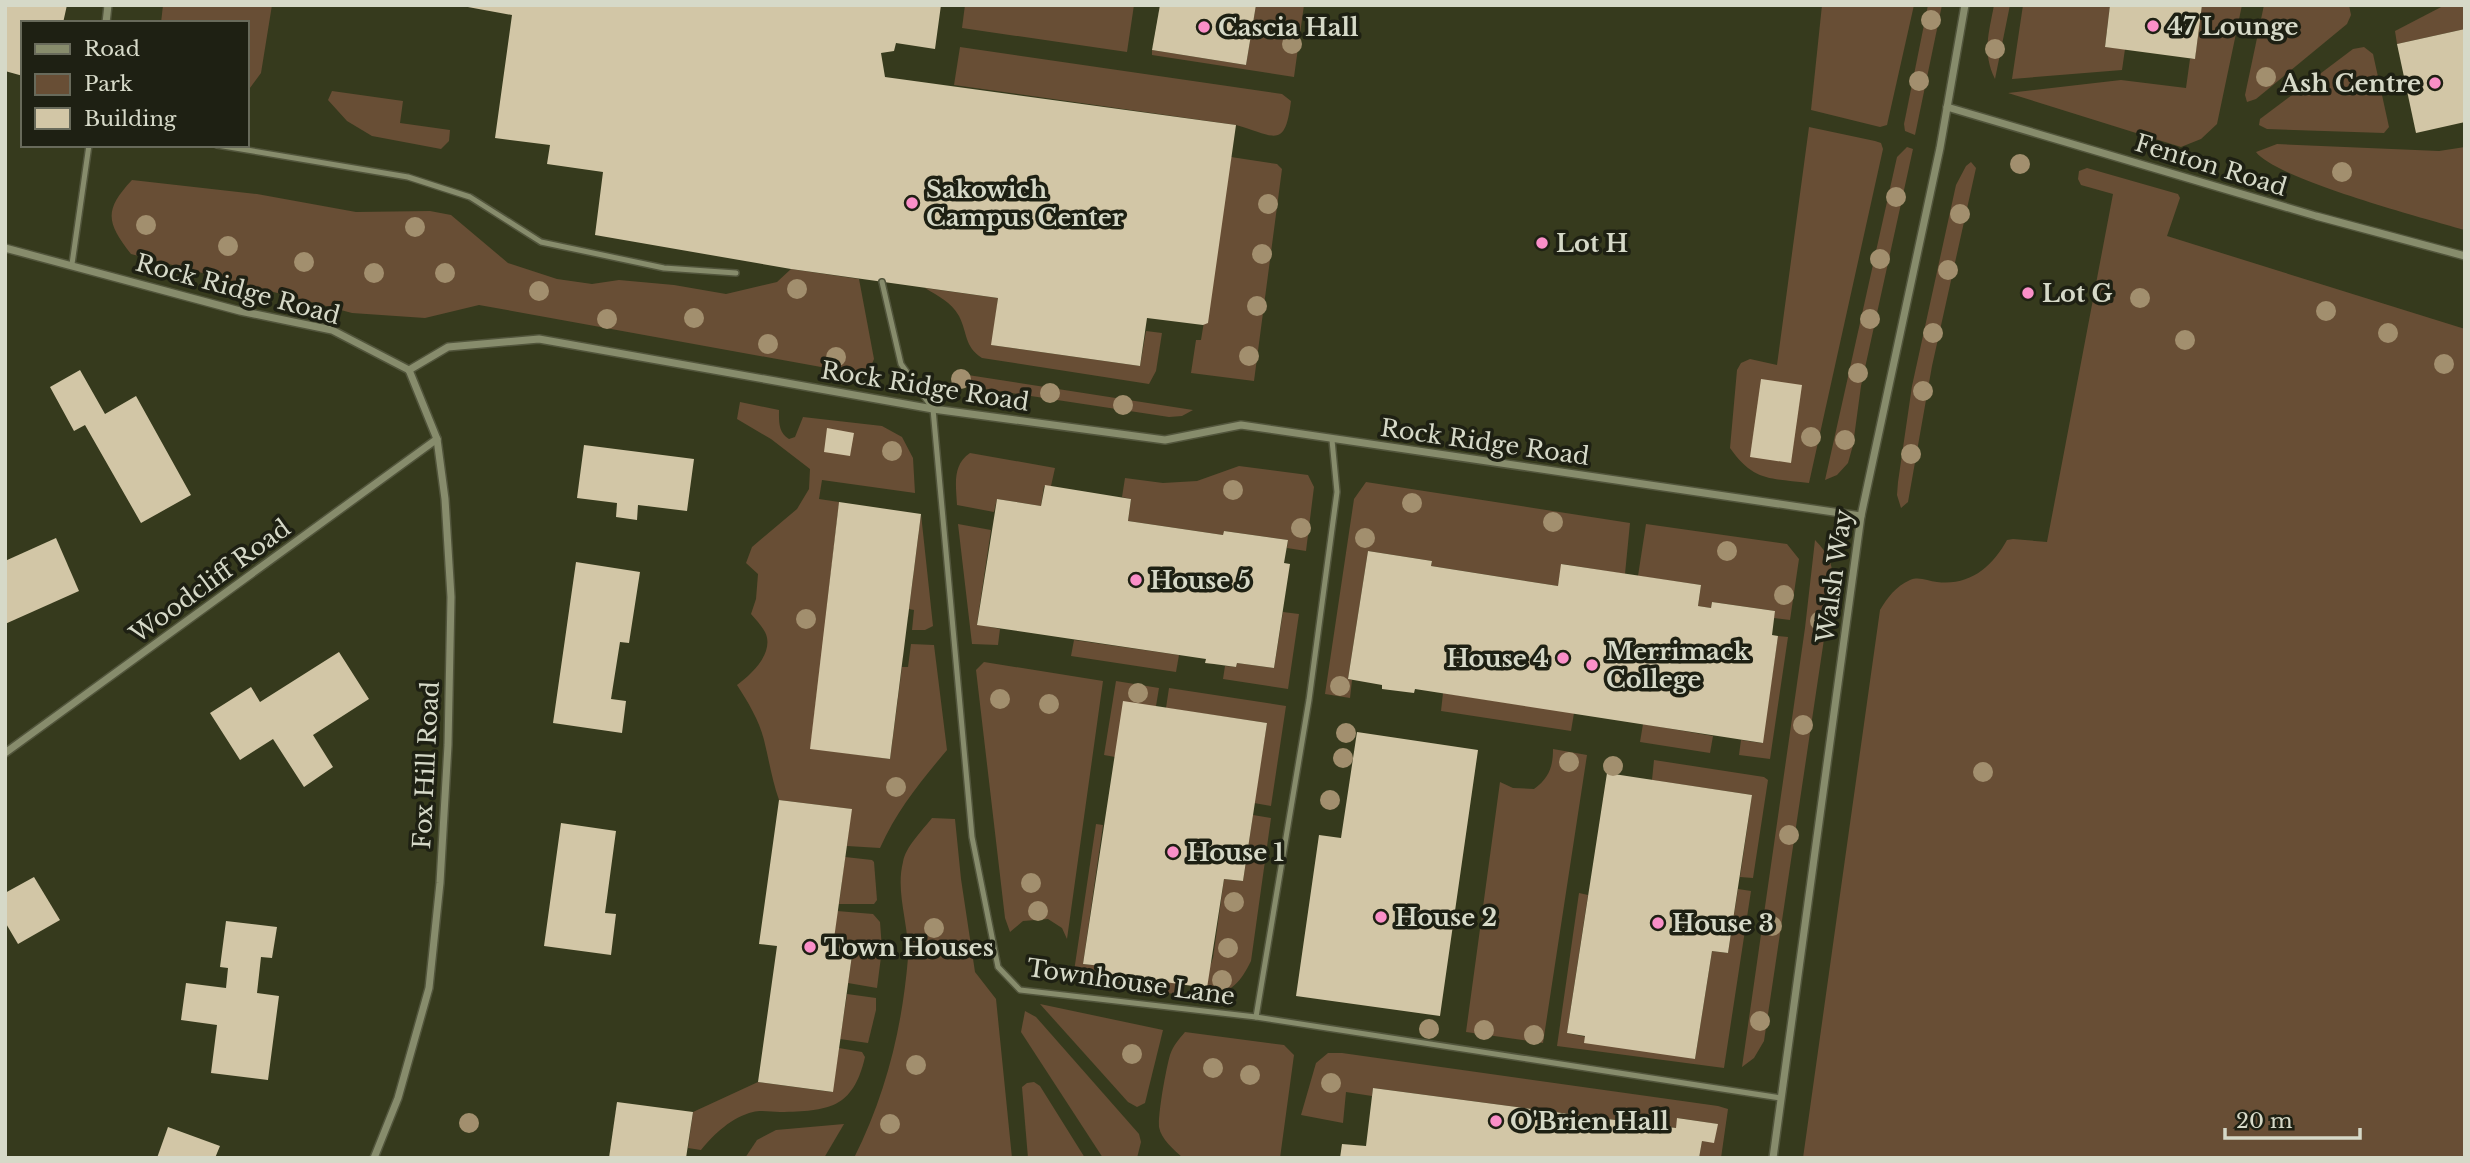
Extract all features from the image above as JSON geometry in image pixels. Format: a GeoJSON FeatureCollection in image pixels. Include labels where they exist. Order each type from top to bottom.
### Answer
{"type":"FeatureCollection","features":[{"type":"Feature","properties":{"kind":"street","name":"Walsh Way"},"geometry":{"type":"LineString","coordinates":[[1773,1158],[1861,516],[1947,107],[1965,5]]}},
{"type":"Feature","properties":{"kind":"street","name":"Fenton Road"},"geometry":{"type":"LineString","coordinates":[[1947,107],[2316,216],[2465,256]]}},
{"type":"Feature","properties":{"kind":"street","name":"Rock Ridge Road"},"geometry":{"type":"LineString","coordinates":[[5,247],[240,311],[332,330],[409,370],[448,347],[539,338],[933,409],[1165,440],[1241,425],[1861,516]]}},
{"type":"Feature","properties":{"kind":"street","name":"Fox Hill Road"},"geometry":{"type":"LineString","coordinates":[[374,1158],[398,1098],[429,988],[440,883],[448,745],[451,597],[445,499],[437,439],[409,370]]}},
{"type":"Feature","properties":{"kind":"street","name":"Woodcliff Road"},"geometry":{"type":"LineString","coordinates":[[5,753],[437,439]]}},
{"type":"Feature","properties":{"kind":"lane"},"geometry":{"type":"LineString","coordinates":[[72,264],[89,147]]}},
{"type":"Feature","properties":{"kind":"lane"},"geometry":{"type":"LineString","coordinates":[[229,147],[408,177],[470,197],[541,243],[664,268],[736,272]]}},
{"type":"Feature","properties":{"kind":"lane"},"geometry":{"type":"LineString","coordinates":[[882,282],[901,363],[933,409]]}},
{"type":"Feature","properties":{"kind":"lane","name":"Townhouse Lane"},"geometry":{"type":"LineString","coordinates":[[933,409],[972,836],[998,967],[1020,990],[1256,1017],[1781,1098]]}},
{"type":"Feature","properties":{"kind":"lane"},"geometry":{"type":"LineString","coordinates":[[1256,1017],[1309,700],[1337,492],[1332,440]]}},
{"type":"Feature","properties":{"kind":"green space"},"geometry":{"type":"Polygon","coordinates":[[[163,5],[272,5],[261,73],[248,91],[248,21],[161,21],[163,5]]]}},
{"type":"Feature","properties":{"kind":"green space"},"geometry":{"type":"Polygon","coordinates":[[[965,5],[1134,5],[1127,52],[962,28],[965,5]]]}},
{"type":"Feature","properties":{"kind":"green space"},"geometry":{"type":"Polygon","coordinates":[[[1256,5],[1304,5],[1294,77],[1152,55],[1152,50],[1246,65],[1256,5]]]}},
{"type":"Feature","properties":{"kind":"green space"},"geometry":{"type":"Polygon","coordinates":[[[1822,5],[1914,5],[1887,125],[1880,127],[1811,110],[1822,5]]]}},
{"type":"Feature","properties":{"kind":"green space"},"geometry":{"type":"Polygon","coordinates":[[[1928,5],[1942,5],[1915,135],[1905,131],[1904,124],[1928,5]]]}},
{"type":"Feature","properties":{"kind":"green space"},"geometry":{"type":"Polygon","coordinates":[[[1994,5],[2010,5],[1995,79],[1988,51],[1994,5]]]}},
{"type":"Feature","properties":{"kind":"green space"},"geometry":{"type":"Polygon","coordinates":[[[2023,5],[2110,5],[2105,47],[2125,49],[2122,70],[2012,79],[2023,5]]]}},
{"type":"Feature","properties":{"kind":"green space"},"geometry":{"type":"Polygon","coordinates":[[[2202,5],[2242,5],[2217,124],[2201,139],[2181,147],[2008,93],[2121,80],[2186,88],[2190,59],[2195,58],[2202,5]]]}},
{"type":"Feature","properties":{"kind":"green space"},"geometry":{"type":"Polygon","coordinates":[[[2264,5],[2349,5],[2351,15],[2347,24],[2256,99],[2247,102],[2245,95],[2264,5]]]}},
{"type":"Feature","properties":{"kind":"green space"},"geometry":{"type":"Polygon","coordinates":[[[2445,5],[2465,5],[2465,29],[2397,44],[2395,31],[2445,5]]]}},
{"type":"Feature","properties":{"kind":"green space"},"geometry":{"type":"Polygon","coordinates":[[[960,47],[1282,94],[1291,101],[1289,117],[1281,133],[1276,136],[1236,125],[954,85],[960,47]]]}},
{"type":"Feature","properties":{"kind":"green space"},"geometry":{"type":"Polygon","coordinates":[[[2364,47],[2373,54],[2389,127],[2384,133],[2267,129],[2259,125],[2260,119],[2353,49],[2364,47]]]}},
{"type":"Feature","properties":{"kind":"green space"},"geometry":{"type":"Polygon","coordinates":[[[332,91],[403,101],[400,123],[450,130],[449,141],[441,149],[372,136],[347,121],[328,100],[332,91]]]}},
{"type":"Feature","properties":{"kind":"green space"},"geometry":{"type":"Polygon","coordinates":[[[1809,127],[1875,141],[1881,143],[1883,149],[1809,483],[1773,479],[1755,473],[1730,448],[1737,370],[1741,363],[1750,359],[1777,365],[1809,127]]]}},
{"type":"Feature","properties":{"kind":"green space"},"geometry":{"type":"Polygon","coordinates":[[[2277,144],[2439,151],[2465,147],[2465,230],[2321,186],[2269,163],[2256,152],[2277,144]]]}},
{"type":"Feature","properties":{"kind":"green space"},"geometry":{"type":"Polygon","coordinates":[[[1907,147],[1913,149],[1861,386],[1853,445],[1848,463],[1837,475],[1825,480],[1897,157],[1907,147]]]}},
{"type":"Feature","properties":{"kind":"green space"},"geometry":{"type":"Polygon","coordinates":[[[1231,157],[1277,164],[1282,169],[1254,381],[1191,373],[1196,340],[1201,340],[1231,157]]]}},
{"type":"Feature","properties":{"kind":"green space"},"geometry":{"type":"Polygon","coordinates":[[[1971,162],[1976,168],[1932,366],[1908,502],[1901,508],[1897,495],[1898,482],[1912,386],[1956,185],[1971,162]]]}},
{"type":"Feature","properties":{"kind":"green space"},"geometry":{"type":"Polygon","coordinates":[[[2087,168],[2178,194],[2180,198],[2167,236],[2465,329],[2465,1158],[1803,1158],[1880,610],[1892,593],[1910,580],[1949,582],[1970,578],[1994,559],[2007,540],[2047,542],[2113,194],[2081,185],[2078,179],[2079,171],[2087,168]]]}},
{"type":"Feature","properties":{"kind":"green space"},"geometry":{"type":"Polygon","coordinates":[[[132,180],[257,194],[356,212],[430,211],[451,215],[508,263],[557,279],[592,284],[619,280],[674,285],[726,294],[777,282],[791,269],[859,279],[874,359],[868,373],[854,373],[479,305],[425,318],[352,313],[131,254],[117,233],[112,216],[117,200],[132,180]]]}},
{"type":"Feature","properties":{"kind":"green space"},"geometry":{"type":"Polygon","coordinates":[[[925,288],[998,298],[992,345],[1140,366],[1146,331],[1162,333],[1156,371],[1149,384],[982,358],[969,344],[956,311],[925,288]]]}},
{"type":"Feature","properties":{"kind":"green space"},"geometry":{"type":"Polygon","coordinates":[[[955,373],[1193,410],[1182,416],[1169,417],[953,384],[955,373]]]}},
{"type":"Feature","properties":{"kind":"green space"},"geometry":{"type":"Polygon","coordinates":[[[740,402],[779,410],[781,430],[789,439],[795,437],[803,417],[882,426],[902,437],[913,458],[915,493],[822,480],[819,499],[839,502],[811,748],[890,759],[902,667],[908,667],[911,644],[934,645],[947,750],[902,808],[880,848],[847,846],[851,809],[779,800],[759,725],[737,685],[755,669],[767,647],[765,632],[751,614],[756,599],[758,574],[746,563],[752,547],[797,509],[809,489],[810,469],[771,439],[737,419],[740,402]]]}},
{"type":"Feature","properties":{"kind":"green space"},"geometry":{"type":"Polygon","coordinates":[[[970,453],[1055,468],[1051,486],[1044,486],[1041,506],[997,499],[994,512],[957,505],[958,469],[970,453]]]}},
{"type":"Feature","properties":{"kind":"green space"},"geometry":{"type":"Polygon","coordinates":[[[1239,466],[1308,475],[1314,487],[1306,551],[1287,548],[1288,540],[1224,531],[1223,535],[1128,521],[1131,499],[1122,497],[1125,478],[1163,483],[1197,481],[1239,466]]]}},
{"type":"Feature","properties":{"kind":"green space"},"geometry":{"type":"Polygon","coordinates":[[[1366,482],[1630,523],[1625,574],[1562,564],[1558,586],[1431,566],[1432,561],[1368,551],[1348,679],[1352,680],[1350,698],[1325,694],[1354,499],[1366,482]]]}},
{"type":"Feature","properties":{"kind":"green space"},"geometry":{"type":"Polygon","coordinates":[[[921,514],[933,626],[925,630],[912,630],[914,610],[909,609],[921,514]]]}},
{"type":"Feature","properties":{"kind":"green space"},"geometry":{"type":"Polygon","coordinates":[[[958,524],[991,530],[977,624],[1000,629],[998,645],[972,644],[958,524]]]}},
{"type":"Feature","properties":{"kind":"green space"},"geometry":{"type":"Polygon","coordinates":[[[1646,524],[1787,544],[1799,559],[1790,620],[1774,618],[1775,611],[1712,602],[1711,608],[1698,606],[1701,585],[1638,576],[1646,524]]]}},
{"type":"Feature","properties":{"kind":"green space"},"geometry":{"type":"Polygon","coordinates":[[[1815,540],[1830,561],[1830,599],[1764,1041],[1754,1058],[1742,1067],[1805,628],[1815,540]]]}},
{"type":"Feature","properties":{"kind":"green space"},"geometry":{"type":"Polygon","coordinates":[[[1283,612],[1299,614],[1288,689],[1223,679],[1225,666],[1236,667],[1237,663],[1274,668],[1283,612]]]}},
{"type":"Feature","properties":{"kind":"green space"},"geometry":{"type":"Polygon","coordinates":[[[1778,636],[1788,637],[1770,759],[1739,755],[1741,740],[1762,743],[1778,636]]]}},
{"type":"Feature","properties":{"kind":"green space"},"geometry":{"type":"Polygon","coordinates":[[[1074,640],[1179,655],[1176,672],[1071,656],[1074,640]]]}},
{"type":"Feature","properties":{"kind":"green space"},"geometry":{"type":"Polygon","coordinates":[[[984,662],[1103,681],[1067,939],[1062,928],[1048,919],[1023,921],[1010,932],[1005,918],[976,670],[984,662]]]}},
{"type":"Feature","properties":{"kind":"green space"},"geometry":{"type":"Polygon","coordinates":[[[1116,681],[1159,688],[1156,706],[1115,757],[1104,755],[1116,681]]]}},
{"type":"Feature","properties":{"kind":"green space"},"geometry":{"type":"Polygon","coordinates":[[[1169,688],[1286,706],[1271,806],[1254,803],[1267,723],[1166,708],[1169,688]]]}},
{"type":"Feature","properties":{"kind":"green space"},"geometry":{"type":"Polygon","coordinates":[[[1443,693],[1574,713],[1571,731],[1441,711],[1443,693]]]}},
{"type":"Feature","properties":{"kind":"green space"},"geometry":{"type":"Polygon","coordinates":[[[1643,724],[1713,736],[1710,753],[1640,742],[1643,724]]]}},
{"type":"Feature","properties":{"kind":"green space"},"geometry":{"type":"Polygon","coordinates":[[[1553,749],[1587,755],[1543,1043],[1466,1032],[1500,782],[1513,788],[1534,789],[1549,772],[1553,749]]]}},
{"type":"Feature","properties":{"kind":"green space"},"geometry":{"type":"Polygon","coordinates":[[[1654,760],[1764,777],[1768,780],[1753,878],[1740,877],[1752,795],[1652,780],[1654,760]]]}},
{"type":"Feature","properties":{"kind":"green space"},"geometry":{"type":"Polygon","coordinates":[[[1253,815],[1271,818],[1251,961],[1237,983],[1225,992],[1200,993],[1213,958],[1224,879],[1243,881],[1253,815]]]}},
{"type":"Feature","properties":{"kind":"green space"},"geometry":{"type":"Polygon","coordinates":[[[932,818],[955,819],[975,972],[996,999],[1012,1158],[854,1158],[884,1085],[902,1010],[908,958],[901,886],[903,862],[911,844],[932,818]]]}},
{"type":"Feature","properties":{"kind":"green space"},"geometry":{"type":"Polygon","coordinates":[[[1096,824],[1103,825],[1083,964],[1102,966],[1102,973],[1181,983],[1180,995],[1073,978],[1096,824]]]}},
{"type":"Feature","properties":{"kind":"green space"},"geometry":{"type":"Polygon","coordinates":[[[845,857],[874,862],[877,900],[874,904],[839,904],[845,857]]]}},
{"type":"Feature","properties":{"kind":"green space"},"geometry":{"type":"Polygon","coordinates":[[[1738,889],[1751,891],[1724,1068],[1557,1046],[1579,893],[1588,895],[1567,1033],[1695,1059],[1712,951],[1728,953],[1738,889]]]}},
{"type":"Feature","properties":{"kind":"green space"},"geometry":{"type":"Polygon","coordinates":[[[837,911],[873,914],[880,922],[882,949],[877,988],[848,983],[853,949],[833,946],[837,911]]]}},
{"type":"Feature","properties":{"kind":"green space"},"geometry":{"type":"Polygon","coordinates":[[[847,994],[876,998],[876,1010],[868,1043],[840,1039],[847,994]]]}},
{"type":"Feature","properties":{"kind":"green space"},"geometry":{"type":"Polygon","coordinates":[[[1040,1004],[1163,1030],[1145,1103],[1137,1107],[1128,1102],[1040,1004]]]}},
{"type":"Feature","properties":{"kind":"green space"},"geometry":{"type":"Polygon","coordinates":[[[1025,1011],[1036,1017],[1139,1134],[1141,1142],[1137,1158],[1103,1158],[1021,1032],[1025,1011]]]}},
{"type":"Feature","properties":{"kind":"green space"},"geometry":{"type":"Polygon","coordinates":[[[1185,1032],[1284,1045],[1294,1055],[1280,1158],[1183,1158],[1165,1140],[1159,1127],[1164,1080],[1171,1052],[1185,1032]]]}},
{"type":"Feature","properties":{"kind":"green space"},"geometry":{"type":"Polygon","coordinates":[[[839,1048],[862,1052],[865,1057],[853,1087],[836,1104],[812,1110],[753,1112],[724,1127],[701,1150],[688,1148],[693,1112],[758,1082],[832,1092],[839,1048]]]}},
{"type":"Feature","properties":{"kind":"green space"},"geometry":{"type":"Polygon","coordinates":[[[1328,1053],[1718,1106],[1728,1109],[1721,1158],[1699,1158],[1702,1141],[1714,1142],[1717,1124],[1678,1118],[1676,1128],[1373,1088],[1372,1096],[1346,1092],[1343,1123],[1301,1115],[1316,1063],[1328,1053]]]}},
{"type":"Feature","properties":{"kind":"green space"},"geometry":{"type":"Polygon","coordinates":[[[1034,1082],[1040,1086],[1085,1158],[1028,1158],[1022,1087],[1034,1082]]]}},
{"type":"Feature","properties":{"kind":"green space"},"geometry":{"type":"Polygon","coordinates":[[[844,1124],[824,1158],[745,1158],[757,1140],[776,1130],[844,1124]]]}},
{"type":"Feature","properties":{"kind":"building"},"geometry":{"type":"Polygon","coordinates":[[[5,5],[67,5],[63,21],[21,21],[21,75],[5,71],[5,5]]]}},
{"type":"Feature","properties":{"kind":"building","name":"Sakowich Campus Center"},"geometry":{"type":"Polygon","coordinates":[[[457,5],[941,5],[935,49],[896,43],[894,51],[881,53],[885,77],[1236,125],[1208,323],[1203,325],[1147,318],[1140,366],[991,345],[998,298],[791,269],[595,235],[603,172],[547,164],[550,145],[495,138],[512,15],[457,5]]]}},
{"type":"Feature","properties":{"kind":"building","name":"Cascia Hall"},"geometry":{"type":"Polygon","coordinates":[[[1160,5],[1256,5],[1246,65],[1152,50],[1160,5]]]}},
{"type":"Feature","properties":{"kind":"building","name":"47 Lounge"},"geometry":{"type":"Polygon","coordinates":[[[2110,5],[2202,5],[2195,59],[2105,47],[2110,5]]]}},
{"type":"Feature","properties":{"kind":"building","name":"Ash Centre"},"geometry":{"type":"Polygon","coordinates":[[[2465,29],[2465,122],[2416,133],[2397,44],[2465,29]]]}},
{"type":"Feature","properties":{"kind":"building"},"geometry":{"type":"Polygon","coordinates":[[[80,370],[105,414],[136,396],[191,495],[141,523],[85,425],[74,431],[50,387],[80,370]]]}},
{"type":"Feature","properties":{"kind":"building"},"geometry":{"type":"Polygon","coordinates":[[[1761,379],[1802,385],[1791,463],[1750,457],[1761,379]]]}},
{"type":"Feature","properties":{"kind":"building"},"geometry":{"type":"Polygon","coordinates":[[[827,428],[854,433],[850,456],[824,452],[827,428]]]}},
{"type":"Feature","properties":{"kind":"building"},"geometry":{"type":"Polygon","coordinates":[[[584,445],[694,459],[687,511],[638,505],[637,520],[616,517],[617,503],[577,498],[584,445]]]}},
{"type":"Feature","properties":{"kind":"building","name":"House 5"},"geometry":{"type":"Polygon","coordinates":[[[1045,485],[1131,499],[1128,521],[1223,535],[1224,531],[1288,540],[1284,563],[1290,564],[1274,668],[1237,663],[1236,667],[1205,663],[1206,659],[977,625],[997,499],[1041,506],[1045,485]]]}},
{"type":"Feature","properties":{"kind":"building"},"geometry":{"type":"Polygon","coordinates":[[[839,502],[921,514],[890,759],[810,749],[839,502]]]}},
{"type":"Feature","properties":{"kind":"building"},"geometry":{"type":"Polygon","coordinates":[[[56,538],[79,591],[5,624],[5,561],[56,538]]]}},
{"type":"Feature","properties":{"kind":"building","name":"House 4"},"geometry":{"type":"Polygon","coordinates":[[[1368,551],[1432,561],[1431,566],[1558,586],[1561,564],[1701,585],[1698,606],[1711,608],[1712,602],[1775,611],[1772,635],[1778,636],[1763,743],[1415,689],[1414,693],[1382,689],[1382,685],[1348,679],[1368,551]]]}},
{"type":"Feature","properties":{"kind":"building"},"geometry":{"type":"Polygon","coordinates":[[[576,562],[640,572],[629,643],[620,642],[611,699],[626,701],[622,733],[553,723],[576,562]]]}},
{"type":"Feature","properties":{"kind":"building"},"geometry":{"type":"Polygon","coordinates":[[[339,652],[369,699],[313,735],[333,767],[304,787],[273,739],[240,760],[210,713],[251,687],[260,702],[339,652]]]}},
{"type":"Feature","properties":{"kind":"building","name":"House 1"},"geometry":{"type":"Polygon","coordinates":[[[1123,701],[1267,723],[1243,881],[1224,879],[1207,988],[1102,973],[1102,966],[1083,964],[1123,701]]]}},
{"type":"Feature","properties":{"kind":"building","name":"House 2"},"geometry":{"type":"Polygon","coordinates":[[[1357,732],[1478,750],[1440,1016],[1296,996],[1319,835],[1341,838],[1357,732]]]}},
{"type":"Feature","properties":{"kind":"building","name":"House 3"},"geometry":{"type":"Polygon","coordinates":[[[1607,773],[1752,795],[1728,953],[1712,951],[1695,1059],[1584,1043],[1585,1036],[1567,1033],[1607,773]]]}},
{"type":"Feature","properties":{"kind":"building","name":"Town Houses"},"geometry":{"type":"Polygon","coordinates":[[[779,800],[852,809],[833,946],[853,948],[833,1092],[758,1082],[777,946],[759,944],[779,800]]]}},
{"type":"Feature","properties":{"kind":"building"},"geometry":{"type":"Polygon","coordinates":[[[561,823],[616,831],[605,913],[616,914],[611,955],[544,946],[561,823]]]}},
{"type":"Feature","properties":{"kind":"building"},"geometry":{"type":"Polygon","coordinates":[[[34,877],[60,920],[18,944],[5,922],[5,893],[34,877]]]}},
{"type":"Feature","properties":{"kind":"building"},"geometry":{"type":"Polygon","coordinates":[[[226,921],[277,927],[272,958],[261,957],[257,993],[279,996],[268,1080],[211,1073],[217,1025],[181,1020],[186,983],[226,988],[228,968],[220,967],[226,921]]]}},
{"type":"Feature","properties":{"kind":"building","name":"O'Brien Hall"},"geometry":{"type":"Polygon","coordinates":[[[1373,1088],[1676,1128],[1677,1118],[1718,1124],[1714,1143],[1702,1141],[1699,1158],[1340,1158],[1342,1144],[1366,1146],[1373,1088]]]}},
{"type":"Feature","properties":{"kind":"building"},"geometry":{"type":"Polygon","coordinates":[[[617,1102],[693,1112],[686,1158],[609,1158],[617,1102]]]}},
{"type":"Feature","properties":{"kind":"building"},"geometry":{"type":"Polygon","coordinates":[[[168,1127],[220,1146],[215,1158],[157,1158],[168,1127]]]}},
{"type":"Feature","properties":{"kind":"place","name":"47 Lounge"},"geometry":{"type":"Point","coordinates":[2153,26]}},
{"type":"Feature","properties":{"kind":"place","name":"Cascia Hall"},"geometry":{"type":"Point","coordinates":[1204,27]}},
{"type":"Feature","properties":{"kind":"place","name":"Ash Centre"},"geometry":{"type":"Point","coordinates":[2435,83]}},
{"type":"Feature","properties":{"kind":"place","name":"Sakowich Campus Center"},"geometry":{"type":"Point","coordinates":[912,203]}},
{"type":"Feature","properties":{"kind":"place","name":"Lot H"},"geometry":{"type":"Point","coordinates":[1542,243]}},
{"type":"Feature","properties":{"kind":"place","name":"Lot G"},"geometry":{"type":"Point","coordinates":[2028,293]}},
{"type":"Feature","properties":{"kind":"place","name":"House 5"},"geometry":{"type":"Point","coordinates":[1136,580]}},
{"type":"Feature","properties":{"kind":"place","name":"House 4"},"geometry":{"type":"Point","coordinates":[1563,658]}},
{"type":"Feature","properties":{"kind":"place","name":"Merrimack College"},"geometry":{"type":"Point","coordinates":[1592,665]}},
{"type":"Feature","properties":{"kind":"place","name":"House 1"},"geometry":{"type":"Point","coordinates":[1173,852]}},
{"type":"Feature","properties":{"kind":"place","name":"House 2"},"geometry":{"type":"Point","coordinates":[1381,917]}},
{"type":"Feature","properties":{"kind":"place","name":"House 3"},"geometry":{"type":"Point","coordinates":[1658,923]}},
{"type":"Feature","properties":{"kind":"place","name":"Town Houses"},"geometry":{"type":"Point","coordinates":[810,947]}},
{"type":"Feature","properties":{"kind":"place","name":"O'Brien Hall"},"geometry":{"type":"Point","coordinates":[1496,1121]}}]}
